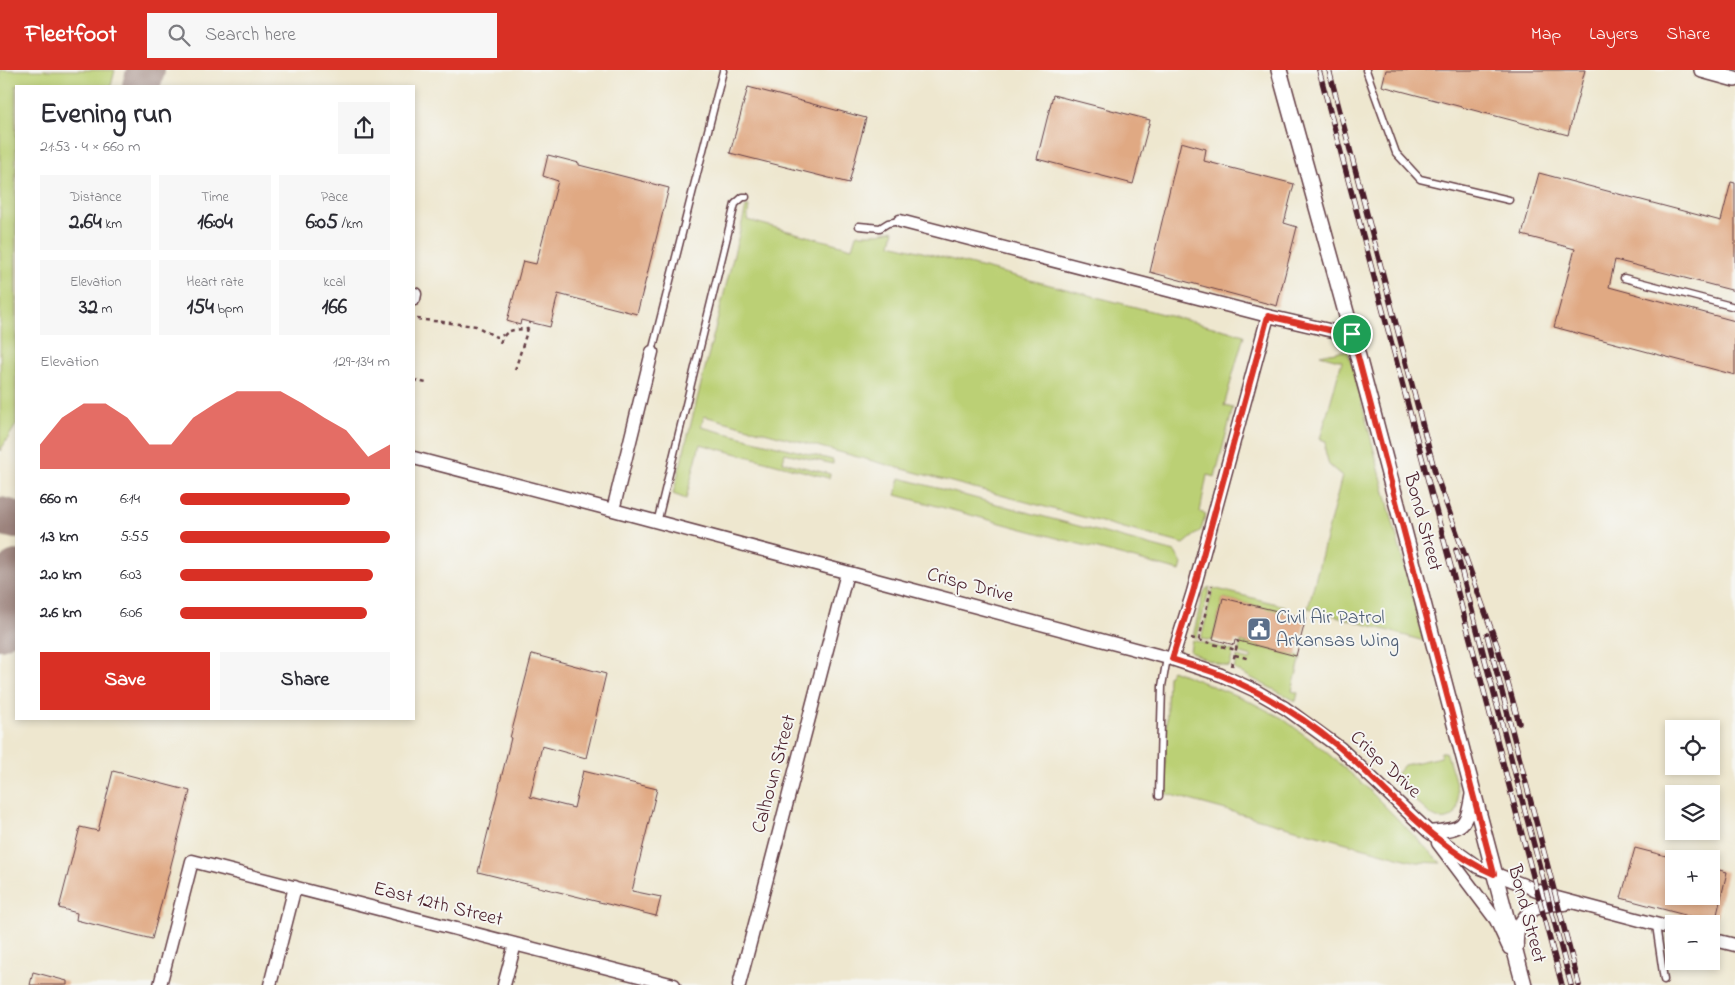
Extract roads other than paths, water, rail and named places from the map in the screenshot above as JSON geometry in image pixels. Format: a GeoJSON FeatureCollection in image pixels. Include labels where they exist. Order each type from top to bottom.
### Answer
{"type":"FeatureCollection","features":[{"type":"Feature","properties":{"kind":"street","name":"Bond Street"},"geometry":{"type":"LineString","coordinates":[[1279,70],[1352,334],[1522,978]]}},
{"type":"Feature","properties":{"kind":"street"},"geometry":{"type":"LineString","coordinates":[[1702,70],[1735,79]]}},
{"type":"Feature","properties":{"kind":"street"},"geometry":{"type":"LineString","coordinates":[[900,221],[1268,316],[1352,334]]}},
{"type":"Feature","properties":{"kind":"street"},"geometry":{"type":"LineString","coordinates":[[1170,659],[1193,592],[1268,316]]}},
{"type":"Feature","properties":{"kind":"street"},"geometry":{"type":"LineString","coordinates":[[613,510],[652,352]]}},
{"type":"Feature","properties":{"kind":"street","name":"Crisp Drive"},"geometry":{"type":"LineString","coordinates":[[415,458],[1170,659],[1221,675],[1254,690],[1286,708],[1340,748],[1429,832],[1478,867],[1538,892],[1585,907]]}},
{"type":"Feature","properties":{"kind":"street","name":"Calhoun Street"},"geometry":{"type":"LineString","coordinates":[[739,985],[847,573]]}},
{"type":"Feature","properties":{"kind":"street"},"geometry":{"type":"LineString","coordinates":[[1429,832],[1450,830],[1461,826],[1468,815],[1472,789]]}},
{"type":"Feature","properties":{"kind":"street","name":"Crisp Drive"},"geometry":{"type":"LineString","coordinates":[[1429,832],[1496,920],[1522,978]]}},
{"type":"Feature","properties":{"kind":"street","name":"East 12th Street"},"geometry":{"type":"LineString","coordinates":[[160,985],[192,861],[515,944],[639,981],[674,985]]}},
{"type":"Feature","properties":{"kind":"street"},"geometry":{"type":"LineString","coordinates":[[270,985],[295,887]]}},
{"type":"Feature","properties":{"kind":"street"},"geometry":{"type":"LineString","coordinates":[[1522,978],[1517,936],[1518,927],[1524,917],[1532,910],[1550,904],[1585,907],[1665,928]]}},
{"type":"Feature","properties":{"kind":"street"},"geometry":{"type":"LineString","coordinates":[[1720,941],[1735,945]]}},
{"type":"Feature","properties":{"kind":"street"},"geometry":{"type":"LineString","coordinates":[[504,985],[515,944]]}},
{"type":"Feature","properties":{"kind":"lane"},"geometry":{"type":"LineString","coordinates":[[1366,70],[1396,153],[1420,178],[1509,200]]}},
{"type":"Feature","properties":{"kind":"lane"},"geometry":{"type":"LineString","coordinates":[[652,352],[723,71]]}},
{"type":"Feature","properties":{"kind":"lane"},"geometry":{"type":"LineString","coordinates":[[657,523],[735,204],[743,197],[746,197]]}},
{"type":"Feature","properties":{"kind":"lane"},"geometry":{"type":"LineString","coordinates":[[859,226],[880,228],[888,223],[900,221]]}},
{"type":"Feature","properties":{"kind":"lane"},"geometry":{"type":"LineString","coordinates":[[1624,278],[1735,307]]}},
{"type":"Feature","properties":{"kind":"lane"},"geometry":{"type":"LineString","coordinates":[[1159,796],[1162,686],[1170,659]]}},
{"type":"Feature","properties":{"kind":"lane"},"geometry":{"type":"LineString","coordinates":[[1656,925],[1664,980]]}},
{"type":"Feature","properties":{"kind":"railway"},"geometry":{"type":"LineString","coordinates":[[1319,70],[1562,985]]}},
{"type":"Feature","properties":{"kind":"railway"},"geometry":{"type":"LineString","coordinates":[[1329,70],[1435,472],[1498,648],[1519,723]]}},
{"type":"Feature","properties":{"kind":"railway"},"geometry":{"type":"LineString","coordinates":[[1456,550],[1571,985]]}},
{"type":"Feature","properties":{"kind":"railway"},"geometry":{"type":"LineString","coordinates":[[1487,635],[1579,985]]}},
{"type":"Feature","properties":{"kind":"place","name":"Civil Air Patrol Arkansas Wing"},"geometry":{"type":"Point","coordinates":[1259,629]}}]}
